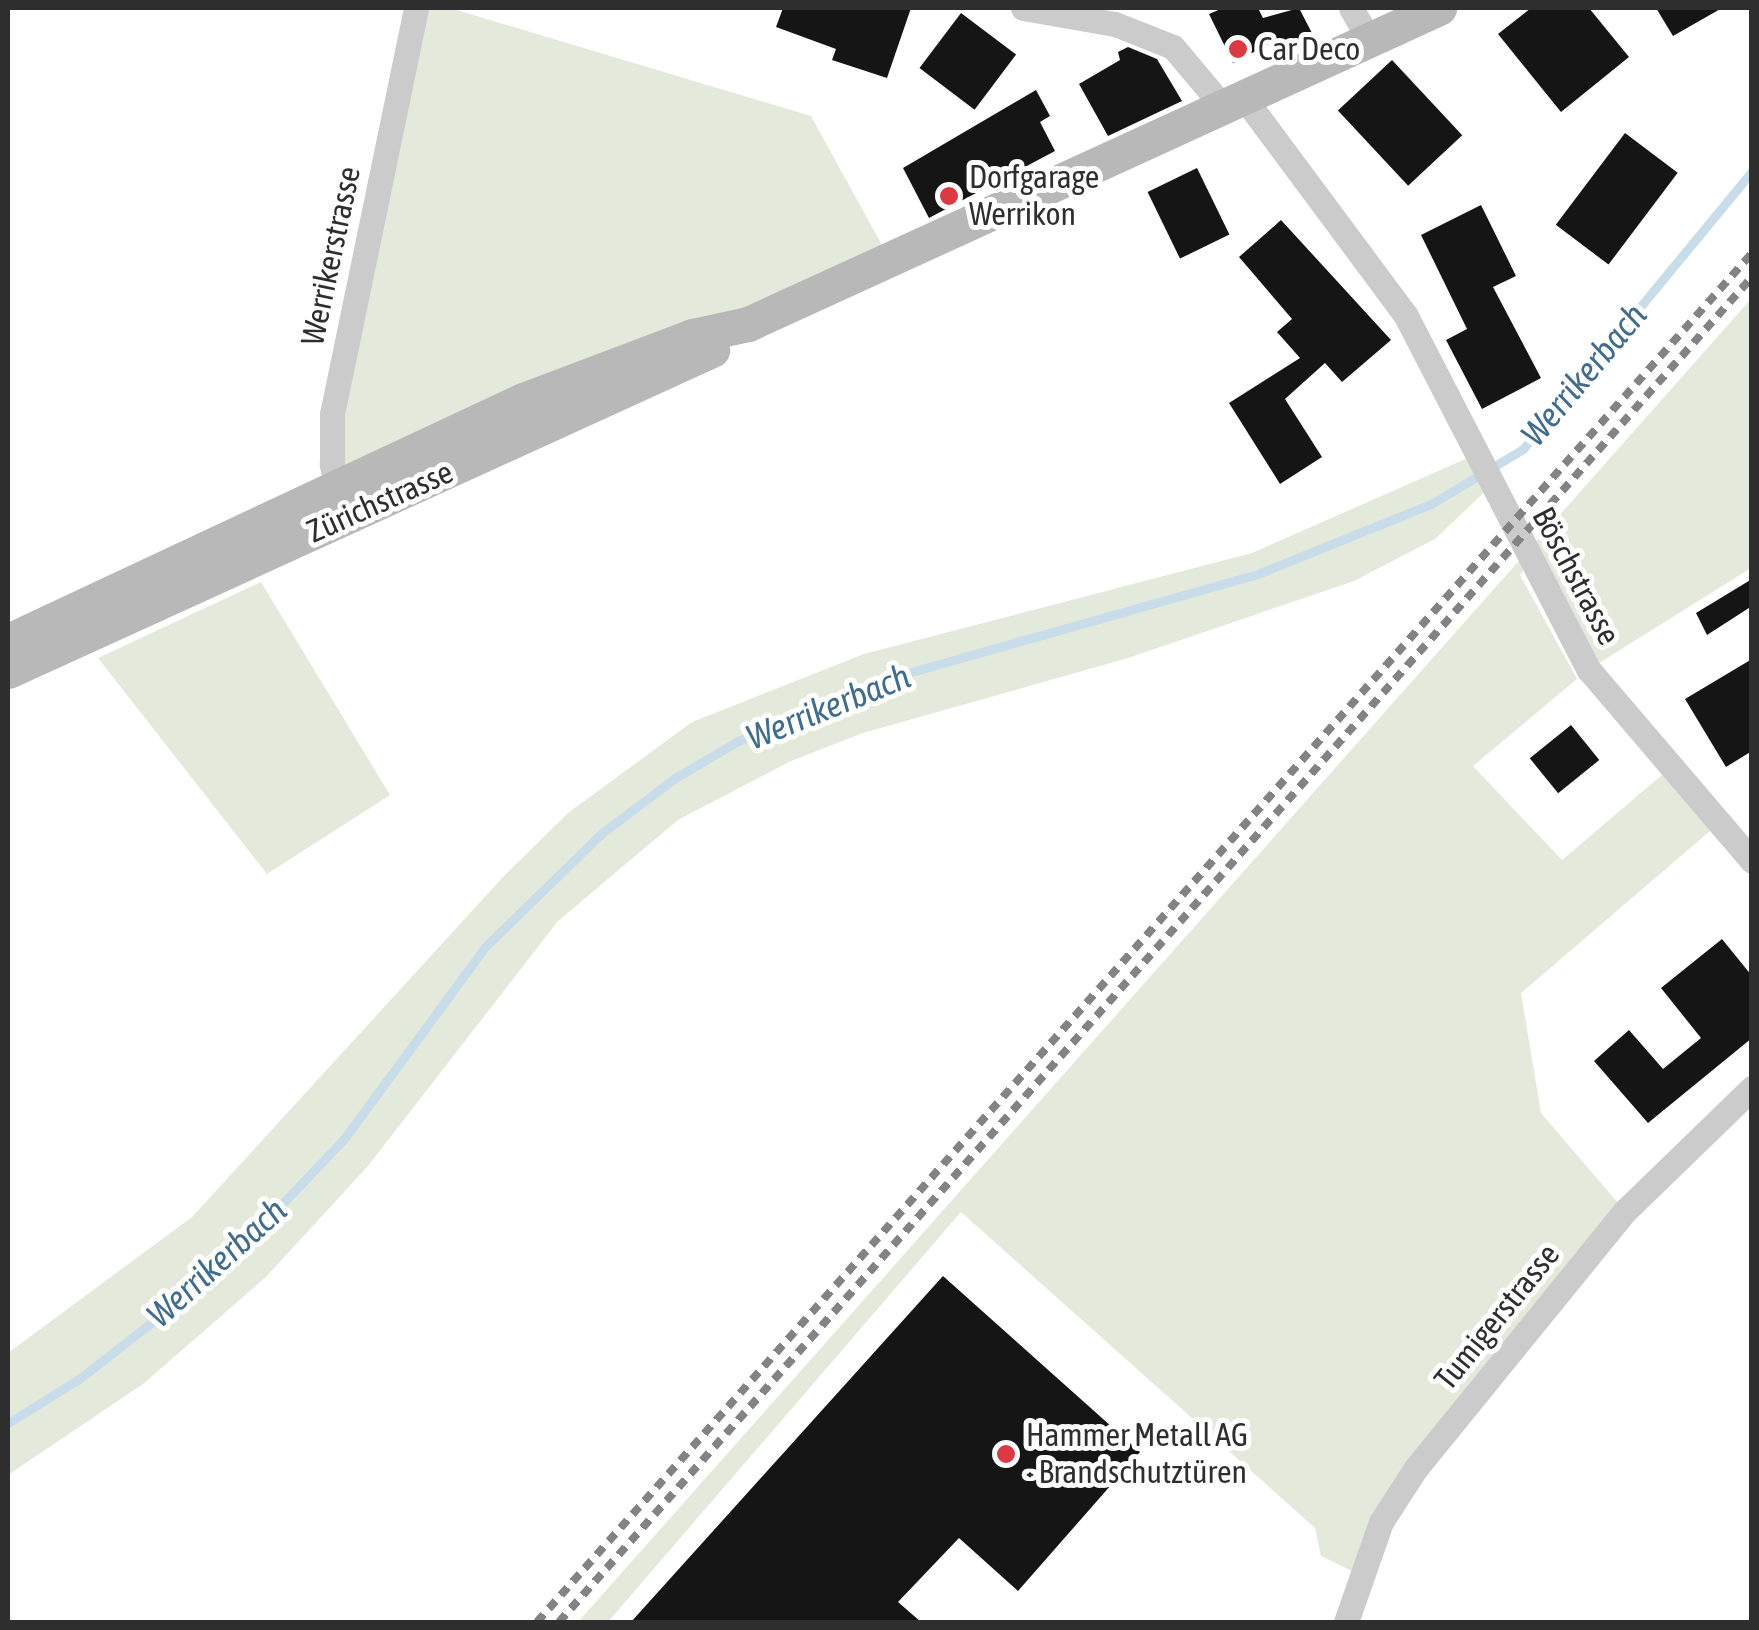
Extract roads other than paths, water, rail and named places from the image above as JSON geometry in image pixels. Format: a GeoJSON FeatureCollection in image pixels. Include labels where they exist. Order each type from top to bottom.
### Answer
{"type":"FeatureCollection","features":[{"type":"Feature","properties":{"kind":"main road","name":"Zürichstrasse"},"geometry":{"type":"LineString","coordinates":[[8,641],[719,347],[748,324],[1439,8]]}},
{"type":"Feature","properties":{"kind":"main road","name":"Zürichstrasse"},"geometry":{"type":"LineString","coordinates":[[8,670],[340,502]]}},
{"type":"Feature","properties":{"kind":"street","name":"Werrikerstrasse"},"geometry":{"type":"LineString","coordinates":[[340,502],[332,414],[416,8]]}},
{"type":"Feature","properties":{"kind":"street","name":"Böschstrasse"},"geometry":{"type":"LineString","coordinates":[[1022,8],[1115,24],[1173,48],[1235,104],[1406,316],[1588,670],[1752,861]]}},
{"type":"Feature","properties":{"kind":"street"},"geometry":{"type":"LineString","coordinates":[[1351,8],[1370,41]]}},
{"type":"Feature","properties":{"kind":"street","name":"Tumigerstrasse"},"geometry":{"type":"LineString","coordinates":[[1346,1622],[1358,1574],[1381,1522],[1416,1468],[1635,1199],[1752,1088]]}},
{"type":"Feature","properties":{"kind":"waterway","name":"Werrikerbach"},"geometry":{"type":"LineString","coordinates":[[8,1423],[79,1379],[221,1268],[344,1139],[485,947],[602,833],[675,778],[738,741],[883,680],[1260,573],[1431,504],[1523,449],[1752,171]]}},
{"type":"Feature","properties":{"kind":"railway"},"geometry":{"type":"LineString","coordinates":[[537,1622],[1752,253]]}},
{"type":"Feature","properties":{"kind":"railway"},"geometry":{"type":"LineString","coordinates":[[559,1622],[1752,277]]}},
{"type":"Feature","properties":{"kind":"place","name":"Car Deco"},"geometry":{"type":"Point","coordinates":[1238,49]}},
{"type":"Feature","properties":{"kind":"place","name":"Dorfgarage Werrikon"},"geometry":{"type":"Point","coordinates":[949,196]}},
{"type":"Feature","properties":{"kind":"place","name":"Hammer Metall AG - Brandschutztüren"},"geometry":{"type":"Point","coordinates":[1006,1454]}}]}
